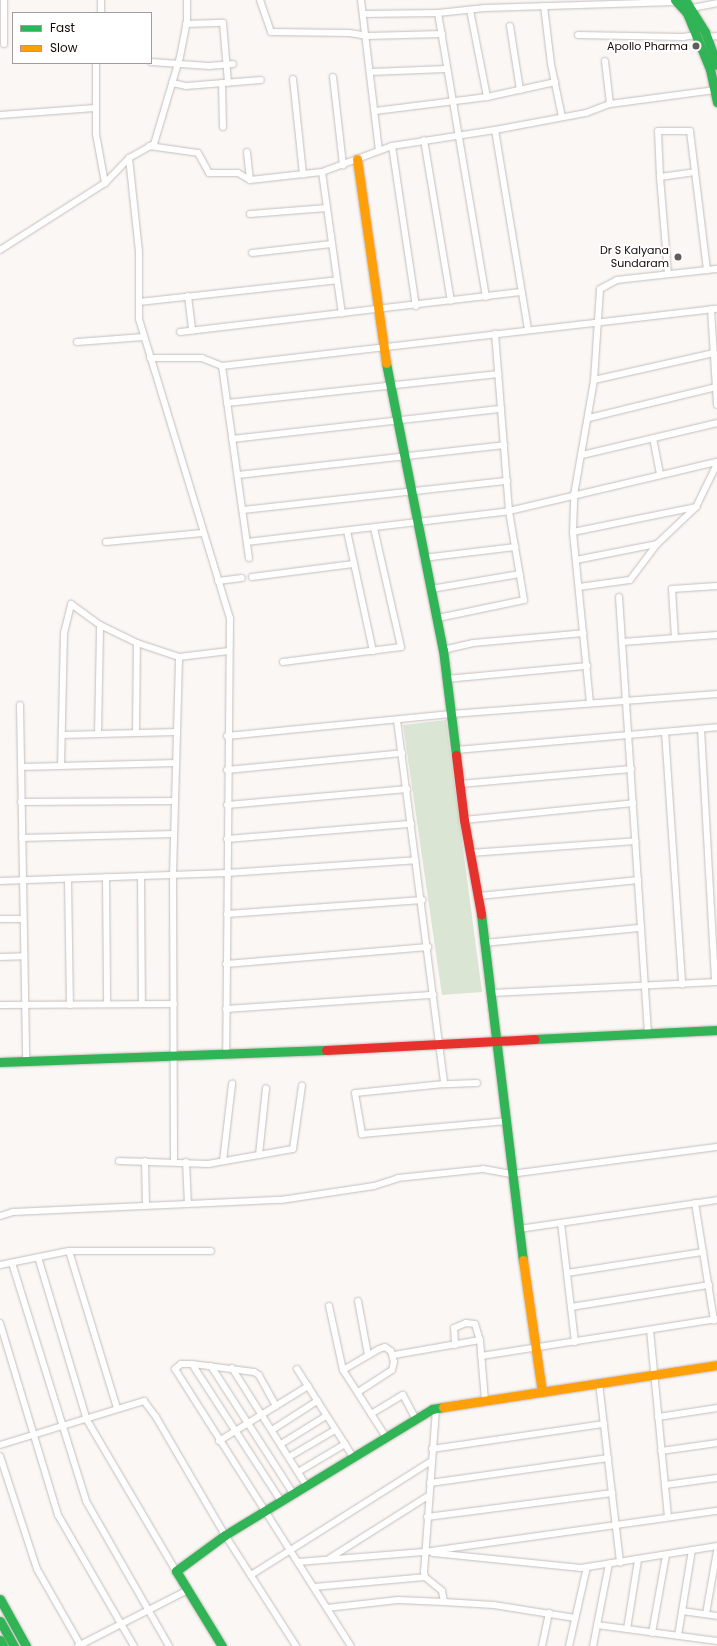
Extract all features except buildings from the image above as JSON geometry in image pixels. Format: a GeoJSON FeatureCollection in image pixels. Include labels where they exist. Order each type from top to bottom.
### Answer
{"type":"FeatureCollection","features":[{"type":"Feature","properties":{"kind":"main road"},"geometry":{"type":"LineString","coordinates":[[679,1],[692,8],[707,37],[717,62]]}},
{"type":"Feature","properties":{"kind":"main road"},"geometry":{"type":"LineString","coordinates":[[679,1],[687,13],[710,69],[717,102]]}},
{"type":"Feature","properties":{"kind":"main road"},"geometry":{"type":"LineString","coordinates":[[357,159],[383,346],[416,524],[438,618],[443,650],[464,820],[479,896],[484,943],[492,993],[507,1121],[511,1174],[542,1392]]}},
{"type":"Feature","properties":{"kind":"main road"},"geometry":{"type":"LineString","coordinates":[[0,1062],[226,1055],[717,1030]]}},
{"type":"Feature","properties":{"kind":"main road"},"geometry":{"type":"LineString","coordinates":[[222,1646],[176,1571],[225,1535],[416,1419],[436,1409],[717,1365]]}},
{"type":"Feature","properties":{"kind":"main road"},"geometry":{"type":"LineString","coordinates":[[0,1600],[26,1646]]}},
{"type":"Feature","properties":{"kind":"main road"},"geometry":{"type":"LineString","coordinates":[[0,1621],[14,1646]]}},
{"type":"Feature","properties":{"kind":"main road"},"geometry":{"type":"LineString","coordinates":[[0,1640],[3,1646]]}},
{"type":"Feature","properties":{"kind":"street"},"geometry":{"type":"LineString","coordinates":[[4,0],[4,44]]}},
{"type":"Feature","properties":{"kind":"street"},"geometry":{"type":"LineString","coordinates":[[101,0],[101,12]]}},
{"type":"Feature","properties":{"kind":"street"},"geometry":{"type":"LineString","coordinates":[[0,250],[105,183],[129,158],[154,144],[178,62],[186,24],[187,0]]}},
{"type":"Feature","properties":{"kind":"street"},"geometry":{"type":"LineString","coordinates":[[260,0],[271,32],[349,33],[367,36],[442,34]]}},
{"type":"Feature","properties":{"kind":"street"},"geometry":{"type":"LineString","coordinates":[[361,0],[367,36],[379,150]]}},
{"type":"Feature","properties":{"kind":"street"},"geometry":{"type":"LineString","coordinates":[[363,14],[438,13],[544,6],[679,1]]}},
{"type":"Feature","properties":{"kind":"street"},"geometry":{"type":"LineString","coordinates":[[692,8],[717,3]]}},
{"type":"Feature","properties":{"kind":"street"},"geometry":{"type":"LineString","coordinates":[[544,6],[551,64],[562,117]]}},
{"type":"Feature","properties":{"kind":"street"},"geometry":{"type":"LineString","coordinates":[[470,10],[487,96]]}},
{"type":"Feature","properties":{"kind":"street"},"geometry":{"type":"LineString","coordinates":[[438,13],[446,69],[459,136],[486,297]]}},
{"type":"Feature","properties":{"kind":"street"},"geometry":{"type":"LineString","coordinates":[[186,24],[224,23],[225,83],[223,127]]}},
{"type":"Feature","properties":{"kind":"street"},"geometry":{"type":"LineString","coordinates":[[510,26],[520,90]]}},
{"type":"Feature","properties":{"kind":"street"},"geometry":{"type":"LineString","coordinates":[[578,35],[696,35]]}},
{"type":"Feature","properties":{"kind":"street"},"geometry":{"type":"LineString","coordinates":[[707,37],[717,36]]}},
{"type":"Feature","properties":{"kind":"street"},"geometry":{"type":"LineString","coordinates":[[605,61],[610,104]]}},
{"type":"Feature","properties":{"kind":"street"},"geometry":{"type":"LineString","coordinates":[[152,62],[178,62],[209,66],[233,64]]}},
{"type":"Feature","properties":{"kind":"street"},"geometry":{"type":"LineString","coordinates":[[96,64],[96,134],[105,183]]}},
{"type":"Feature","properties":{"kind":"street"},"geometry":{"type":"LineString","coordinates":[[371,72],[446,69]]}},
{"type":"Feature","properties":{"kind":"street"},"geometry":{"type":"LineString","coordinates":[[333,77],[343,165]]}},
{"type":"Feature","properties":{"kind":"street"},"geometry":{"type":"LineString","coordinates":[[293,79],[303,174]]}},
{"type":"Feature","properties":{"kind":"street"},"geometry":{"type":"LineString","coordinates":[[172,83],[186,86],[261,80]]}},
{"type":"Feature","properties":{"kind":"street"},"geometry":{"type":"LineString","coordinates":[[375,111],[453,102],[555,82]]}},
{"type":"Feature","properties":{"kind":"street"},"geometry":{"type":"LineString","coordinates":[[149,146],[198,153],[209,173],[238,173],[250,180],[322,172],[392,146],[495,130],[586,113],[610,104],[715,90]]}},
{"type":"Feature","properties":{"kind":"street"},"geometry":{"type":"LineString","coordinates":[[0,115],[95,108]]}},
{"type":"Feature","properties":{"kind":"street"},"geometry":{"type":"LineString","coordinates":[[495,130],[528,330]]}},
{"type":"Feature","properties":{"kind":"street"},"geometry":{"type":"LineString","coordinates":[[668,274],[660,177],[658,130],[690,131],[707,270]]}},
{"type":"Feature","properties":{"kind":"street"},"geometry":{"type":"LineString","coordinates":[[424,140],[451,301]]}},
{"type":"Feature","properties":{"kind":"street"},"geometry":{"type":"LineString","coordinates":[[392,146],[416,306]]}},
{"type":"Feature","properties":{"kind":"street"},"geometry":{"type":"LineString","coordinates":[[247,152],[250,180]]}},
{"type":"Feature","properties":{"kind":"street"},"geometry":{"type":"LineString","coordinates":[[129,158],[139,251],[139,319],[230,618],[227,736],[226,1055]]}},
{"type":"Feature","properties":{"kind":"street"},"geometry":{"type":"LineString","coordinates":[[322,172],[342,314]]}},
{"type":"Feature","properties":{"kind":"street"},"geometry":{"type":"LineString","coordinates":[[660,177],[695,172]]}},
{"type":"Feature","properties":{"kind":"street"},"geometry":{"type":"LineString","coordinates":[[250,214],[327,208]]}},
{"type":"Feature","properties":{"kind":"street"},"geometry":{"type":"LineString","coordinates":[[252,253],[331,244]]}},
{"type":"Feature","properties":{"kind":"street"},"geometry":{"type":"LineString","coordinates":[[590,703],[573,532],[574,495],[589,418],[594,380],[600,289],[617,280],[717,269]]}},
{"type":"Feature","properties":{"kind":"street"},"geometry":{"type":"LineString","coordinates":[[139,302],[337,280]]}},
{"type":"Feature","properties":{"kind":"street"},"geometry":{"type":"LineString","coordinates":[[180,332],[378,311],[521,292]]}},
{"type":"Feature","properties":{"kind":"street"},"geometry":{"type":"LineString","coordinates":[[188,296],[192,331]]}},
{"type":"Feature","properties":{"kind":"street"},"geometry":{"type":"LineString","coordinates":[[150,358],[202,358],[222,366],[383,346],[714,309],[714,353],[717,405]]}},
{"type":"Feature","properties":{"kind":"street"},"geometry":{"type":"LineString","coordinates":[[438,618],[524,600],[509,512],[495,334]]}},
{"type":"Feature","properties":{"kind":"street"},"geometry":{"type":"LineString","coordinates":[[77,342],[144,336]]}},
{"type":"Feature","properties":{"kind":"street"},"geometry":{"type":"LineString","coordinates":[[594,380],[714,353]]}},
{"type":"Feature","properties":{"kind":"street"},"geometry":{"type":"LineString","coordinates":[[222,366],[249,558]]}},
{"type":"Feature","properties":{"kind":"street"},"geometry":{"type":"LineString","coordinates":[[227,403],[391,387],[498,374]]}},
{"type":"Feature","properties":{"kind":"street"},"geometry":{"type":"LineString","coordinates":[[589,418],[716,387]]}},
{"type":"Feature","properties":{"kind":"street"},"geometry":{"type":"LineString","coordinates":[[232,439],[501,409]]}},
{"type":"Feature","properties":{"kind":"street"},"geometry":{"type":"LineString","coordinates":[[582,455],[717,423]]}},
{"type":"Feature","properties":{"kind":"street"},"geometry":{"type":"LineString","coordinates":[[653,438],[660,475]]}},
{"type":"Feature","properties":{"kind":"street"},"geometry":{"type":"LineString","coordinates":[[238,475],[504,445]]}},
{"type":"Feature","properties":{"kind":"street"},"geometry":{"type":"LineString","coordinates":[[247,542],[416,524],[509,512],[574,495],[717,463]]}},
{"type":"Feature","properties":{"kind":"street"},"geometry":{"type":"LineString","coordinates":[[579,587],[630,580],[657,544],[696,507],[717,463]]}},
{"type":"Feature","properties":{"kind":"street"},"geometry":{"type":"LineString","coordinates":[[243,510],[507,481]]}},
{"type":"Feature","properties":{"kind":"street"},"geometry":{"type":"LineString","coordinates":[[573,532],[696,507]]}},
{"type":"Feature","properties":{"kind":"street"},"geometry":{"type":"LineString","coordinates":[[283,662],[401,647],[374,528]]}},
{"type":"Feature","properties":{"kind":"street"},"geometry":{"type":"LineString","coordinates":[[347,531],[373,651]]}},
{"type":"Feature","properties":{"kind":"street"},"geometry":{"type":"LineString","coordinates":[[106,542],[203,533]]}},
{"type":"Feature","properties":{"kind":"street"},"geometry":{"type":"LineString","coordinates":[[576,560],[657,544]]}},
{"type":"Feature","properties":{"kind":"street"},"geometry":{"type":"LineString","coordinates":[[423,558],[515,547]]}},
{"type":"Feature","properties":{"kind":"street"},"geometry":{"type":"LineString","coordinates":[[252,577],[353,564]]}},
{"type":"Feature","properties":{"kind":"street"},"geometry":{"type":"LineString","coordinates":[[431,589],[520,574]]}},
{"type":"Feature","properties":{"kind":"street"},"geometry":{"type":"LineString","coordinates":[[218,581],[242,578]]}},
{"type":"Feature","properties":{"kind":"street"},"geometry":{"type":"LineString","coordinates":[[675,638],[672,589],[717,586]]}},
{"type":"Feature","properties":{"kind":"street"},"geometry":{"type":"LineString","coordinates":[[619,597],[648,1034]]}},
{"type":"Feature","properties":{"kind":"street"},"geometry":{"type":"LineString","coordinates":[[61,766],[64,634],[71,604],[100,624],[137,643],[178,657],[229,651]]}},
{"type":"Feature","properties":{"kind":"street"},"geometry":{"type":"LineString","coordinates":[[98,734],[100,624]]}},
{"type":"Feature","properties":{"kind":"street"},"geometry":{"type":"LineString","coordinates":[[443,650],[473,643],[584,633]]}},
{"type":"Feature","properties":{"kind":"street"},"geometry":{"type":"LineString","coordinates":[[622,642],[717,635]]}},
{"type":"Feature","properties":{"kind":"street"},"geometry":{"type":"LineString","coordinates":[[136,733],[137,643]]}},
{"type":"Feature","properties":{"kind":"street"},"geometry":{"type":"LineString","coordinates":[[174,1162],[175,1057],[173,875],[178,657]]}},
{"type":"Feature","properties":{"kind":"street"},"geometry":{"type":"LineString","coordinates":[[446,679],[587,666]]}},
{"type":"Feature","properties":{"kind":"street"},"geometry":{"type":"LineString","coordinates":[[227,736],[451,714],[717,694]]}},
{"type":"Feature","properties":{"kind":"street"},"geometry":{"type":"LineString","coordinates":[[20,706],[26,1062]]}},
{"type":"Feature","properties":{"kind":"street"},"geometry":{"type":"LineString","coordinates":[[397,720],[422,900],[444,1084]]}},
{"type":"Feature","properties":{"kind":"street"},"geometry":{"type":"LineString","coordinates":[[456,750],[717,727]]}},
{"type":"Feature","properties":{"kind":"street"},"geometry":{"type":"LineString","coordinates":[[492,993],[716,982],[701,728]]}},
{"type":"Feature","properties":{"kind":"street"},"geometry":{"type":"LineString","coordinates":[[62,735],[177,732]]}},
{"type":"Feature","properties":{"kind":"street"},"geometry":{"type":"LineString","coordinates":[[665,732],[682,984]]}},
{"type":"Feature","properties":{"kind":"street"},"geometry":{"type":"LineString","coordinates":[[227,770],[402,753]]}},
{"type":"Feature","properties":{"kind":"street"},"geometry":{"type":"LineString","coordinates":[[21,767],[176,763]]}},
{"type":"Feature","properties":{"kind":"street"},"geometry":{"type":"LineString","coordinates":[[460,784],[631,769]]}},
{"type":"Feature","properties":{"kind":"street"},"geometry":{"type":"LineString","coordinates":[[227,805],[407,789]]}},
{"type":"Feature","properties":{"kind":"street"},"geometry":{"type":"LineString","coordinates":[[22,802],[175,800]]}},
{"type":"Feature","properties":{"kind":"street"},"geometry":{"type":"LineString","coordinates":[[464,820],[633,803]]}},
{"type":"Feature","properties":{"kind":"street"},"geometry":{"type":"LineString","coordinates":[[227,839],[412,824]]}},
{"type":"Feature","properties":{"kind":"street"},"geometry":{"type":"LineString","coordinates":[[22,838],[174,834]]}},
{"type":"Feature","properties":{"kind":"street"},"geometry":{"type":"LineString","coordinates":[[470,854],[636,841]]}},
{"type":"Feature","properties":{"kind":"street"},"geometry":{"type":"LineString","coordinates":[[0,881],[227,874],[416,860]]}},
{"type":"Feature","properties":{"kind":"street"},"geometry":{"type":"LineString","coordinates":[[141,876],[142,1004]]}},
{"type":"Feature","properties":{"kind":"street"},"geometry":{"type":"LineString","coordinates":[[106,877],[107,1004]]}},
{"type":"Feature","properties":{"kind":"street"},"geometry":{"type":"LineString","coordinates":[[68,878],[70,1004]]}},
{"type":"Feature","properties":{"kind":"street"},"geometry":{"type":"LineString","coordinates":[[479,896],[638,880]]}},
{"type":"Feature","properties":{"kind":"street"},"geometry":{"type":"LineString","coordinates":[[227,914],[422,900]]}},
{"type":"Feature","properties":{"kind":"street"},"geometry":{"type":"LineString","coordinates":[[0,919],[23,919]]}},
{"type":"Feature","properties":{"kind":"street"},"geometry":{"type":"LineString","coordinates":[[484,943],[641,928]]}},
{"type":"Feature","properties":{"kind":"street"},"geometry":{"type":"LineString","coordinates":[[226,964],[428,948]]}},
{"type":"Feature","properties":{"kind":"street"},"geometry":{"type":"LineString","coordinates":[[0,957],[24,956]]}},
{"type":"Feature","properties":{"kind":"street"},"geometry":{"type":"LineString","coordinates":[[226,1009],[434,995]]}},
{"type":"Feature","properties":{"kind":"street"},"geometry":{"type":"LineString","coordinates":[[0,1005],[174,1004]]}},
{"type":"Feature","properties":{"kind":"street"},"geometry":{"type":"LineString","coordinates":[[477,1083],[444,1084],[355,1093],[362,1134],[507,1121]]}},
{"type":"Feature","properties":{"kind":"street"},"geometry":{"type":"LineString","coordinates":[[223,1161],[232,1084]]}},
{"type":"Feature","properties":{"kind":"street"},"geometry":{"type":"LineString","coordinates":[[119,1161],[223,1161],[293,1149],[302,1086]]}},
{"type":"Feature","properties":{"kind":"street"},"geometry":{"type":"LineString","coordinates":[[259,1155],[266,1088]]}},
{"type":"Feature","properties":{"kind":"street"},"geometry":{"type":"LineString","coordinates":[[0,1216],[13,1212],[281,1200],[374,1186],[398,1178],[483,1169],[511,1174],[717,1147]]}},
{"type":"Feature","properties":{"kind":"street"},"geometry":{"type":"LineString","coordinates":[[146,1161],[146,1206]]}},
{"type":"Feature","properties":{"kind":"street"},"geometry":{"type":"LineString","coordinates":[[186,1162],[188,1204]]}},
{"type":"Feature","properties":{"kind":"street"},"geometry":{"type":"LineString","coordinates":[[519,1229],[717,1200]]}},
{"type":"Feature","properties":{"kind":"street"},"geometry":{"type":"LineString","coordinates":[[481,1356],[716,1319],[695,1203]]}},
{"type":"Feature","properties":{"kind":"street"},"geometry":{"type":"LineString","coordinates":[[561,1223],[575,1342]]}},
{"type":"Feature","properties":{"kind":"street"},"geometry":{"type":"LineString","coordinates":[[0,1265],[69,1251],[211,1251]]}},
{"type":"Feature","properties":{"kind":"street"},"geometry":{"type":"LineString","coordinates":[[69,1251],[117,1408]]}},
{"type":"Feature","properties":{"kind":"street"},"geometry":{"type":"LineString","coordinates":[[567,1273],[703,1252]]}},
{"type":"Feature","properties":{"kind":"street"},"geometry":{"type":"LineString","coordinates":[[38,1257],[87,1420],[176,1571]]}},
{"type":"Feature","properties":{"kind":"street"},"geometry":{"type":"LineString","coordinates":[[12,1263],[64,1425],[86,1501],[169,1646]]}},
{"type":"Feature","properties":{"kind":"street"},"geometry":{"type":"LineString","coordinates":[[571,1307],[709,1285]]}},
{"type":"Feature","properties":{"kind":"street"},"geometry":{"type":"LineString","coordinates":[[358,1302],[368,1355]]}},
{"type":"Feature","properties":{"kind":"street"},"geometry":{"type":"LineString","coordinates":[[329,1306],[343,1370],[386,1438]]}},
{"type":"Feature","properties":{"kind":"street"},"geometry":{"type":"LineString","coordinates":[[0,1323],[58,1515],[134,1646]]}},
{"type":"Feature","properties":{"kind":"street"},"geometry":{"type":"LineString","coordinates":[[455,1345],[454,1328],[466,1323],[475,1324],[480,1340],[485,1401]]}},
{"type":"Feature","properties":{"kind":"street"},"geometry":{"type":"LineString","coordinates":[[650,1330],[653,1375],[668,1517]]}},
{"type":"Feature","properties":{"kind":"street"},"geometry":{"type":"LineString","coordinates":[[394,1355],[480,1340]]}},
{"type":"Feature","properties":{"kind":"street"},"geometry":{"type":"LineString","coordinates":[[343,1370],[385,1347],[394,1355]]}},
{"type":"Feature","properties":{"kind":"street"},"geometry":{"type":"LineString","coordinates":[[358,1392],[392,1370],[394,1355]]}},
{"type":"Feature","properties":{"kind":"street"},"geometry":{"type":"LineString","coordinates":[[276,1406],[259,1375],[232,1368],[192,1364],[181,1364],[174,1369],[266,1510],[351,1646]]}},
{"type":"Feature","properties":{"kind":"street"},"geometry":{"type":"LineString","coordinates":[[192,1364],[281,1501]]}},
{"type":"Feature","properties":{"kind":"street"},"geometry":{"type":"LineString","coordinates":[[211,1366],[293,1493]]}},
{"type":"Feature","properties":{"kind":"street"},"geometry":{"type":"LineString","coordinates":[[232,1368],[263,1414],[306,1486]]}},
{"type":"Feature","properties":{"kind":"street"},"geometry":{"type":"LineString","coordinates":[[297,1369],[353,1457]]}},
{"type":"Feature","properties":{"kind":"street"},"geometry":{"type":"LineString","coordinates":[[599,1383],[620,1563]]}},
{"type":"Feature","properties":{"kind":"street"},"geometry":{"type":"LineString","coordinates":[[220,1441],[308,1386]]}},
{"type":"Feature","properties":{"kind":"street"},"geometry":{"type":"LineString","coordinates":[[372,1414],[403,1395],[416,1419]]}},
{"type":"Feature","properties":{"kind":"street"},"geometry":{"type":"LineString","coordinates":[[0,1445],[64,1425],[87,1420],[117,1408],[144,1401],[156,1417],[225,1535],[296,1646]]}},
{"type":"Feature","properties":{"kind":"street"},"geometry":{"type":"LineString","coordinates":[[272,1430],[317,1401]]}},
{"type":"Feature","properties":{"kind":"street"},"geometry":{"type":"LineString","coordinates":[[658,1417],[717,1408]]}},
{"type":"Feature","properties":{"kind":"street"},"geometry":{"type":"LineString","coordinates":[[425,1577],[424,1552],[436,1409]]}},
{"type":"Feature","properties":{"kind":"street"},"geometry":{"type":"LineString","coordinates":[[281,1444],[326,1416]]}},
{"type":"Feature","properties":{"kind":"street"},"geometry":{"type":"LineString","coordinates":[[432,1449],[604,1424]]}},
{"type":"Feature","properties":{"kind":"street"},"geometry":{"type":"LineString","coordinates":[[289,1457],[335,1430]]}},
{"type":"Feature","properties":{"kind":"street"},"geometry":{"type":"LineString","coordinates":[[661,1451],[717,1443]]}},
{"type":"Feature","properties":{"kind":"street"},"geometry":{"type":"LineString","coordinates":[[298,1472],[345,1444]]}},
{"type":"Feature","properties":{"kind":"street"},"geometry":{"type":"LineString","coordinates":[[0,1456],[37,1569],[80,1646],[148,1609],[188,1590]]}},
{"type":"Feature","properties":{"kind":"street"},"geometry":{"type":"LineString","coordinates":[[430,1483],[608,1458]]}},
{"type":"Feature","properties":{"kind":"street"},"geometry":{"type":"LineString","coordinates":[[250,1575],[431,1461]]}},
{"type":"Feature","properties":{"kind":"street"},"geometry":{"type":"LineString","coordinates":[[665,1486],[717,1478]]}},
{"type":"Feature","properties":{"kind":"street"},"geometry":{"type":"LineString","coordinates":[[427,1517],[612,1493]]}},
{"type":"Feature","properties":{"kind":"street"},"geometry":{"type":"LineString","coordinates":[[328,1560],[428,1496]]}},
{"type":"Feature","properties":{"kind":"street"},"geometry":{"type":"LineString","coordinates":[[298,1562],[424,1552],[717,1511]]}},
{"type":"Feature","properties":{"kind":"street"},"geometry":{"type":"LineString","coordinates":[[424,1552],[587,1567],[620,1563],[717,1546]]}},
{"type":"Feature","properties":{"kind":"street"},"geometry":{"type":"LineString","coordinates":[[678,1636],[692,1550]]}},
{"type":"Feature","properties":{"kind":"street"},"geometry":{"type":"LineString","coordinates":[[706,1614],[717,1551]]}},
{"type":"Feature","properties":{"kind":"street"},"geometry":{"type":"LineString","coordinates":[[652,1633],[666,1555]]}},
{"type":"Feature","properties":{"kind":"street"},"geometry":{"type":"LineString","coordinates":[[627,1629],[638,1560]]}},
{"type":"Feature","properties":{"kind":"street"},"geometry":{"type":"LineString","coordinates":[[593,1646],[609,1564]]}},
{"type":"Feature","properties":{"kind":"street"},"geometry":{"type":"LineString","coordinates":[[569,1646],[587,1567]]}},
{"type":"Feature","properties":{"kind":"street"},"geometry":{"type":"LineString","coordinates":[[314,1587],[425,1577],[442,1591],[444,1602]]}},
{"type":"Feature","properties":{"kind":"street"},"geometry":{"type":"LineString","coordinates":[[328,1608],[398,1600],[444,1602],[549,1613],[576,1618]]}},
{"type":"Feature","properties":{"kind":"street"},"geometry":{"type":"LineString","coordinates":[[682,1611],[717,1616]]}},
{"type":"Feature","properties":{"kind":"street"},"geometry":{"type":"LineString","coordinates":[[542,1646],[549,1613]]}},
{"type":"Feature","properties":{"kind":"street"},"geometry":{"type":"LineString","coordinates":[[597,1626],[717,1641]]}},
{"type":"Feature","properties":{"kind":"green space"},"geometry":{"type":"Polygon","coordinates":[[[446,720],[482,992],[442,995],[403,725],[446,720]]]}},
{"type":"Feature","properties":{"kind":"traffic: fast"},"geometry":{"type":"LineString","coordinates":[[675,0],[687,13],[710,69],[717,102]]}},
{"type":"Feature","properties":{"kind":"traffic: fast"},"geometry":{"type":"LineString","coordinates":[[685,0],[705,32],[717,65]]}},
{"type":"Feature","properties":{"kind":"traffic: fast"},"geometry":{"type":"LineString","coordinates":[[386,363],[443,650],[456,755]]}},
{"type":"Feature","properties":{"kind":"traffic: fast"},"geometry":{"type":"LineString","coordinates":[[481,914],[523,1260]]}},
{"type":"Feature","properties":{"kind":"traffic: fast"},"geometry":{"type":"LineString","coordinates":[[535,1039],[717,1030]]}},
{"type":"Feature","properties":{"kind":"traffic: fast"},"geometry":{"type":"LineString","coordinates":[[0,1062],[326,1050]]}},
{"type":"Feature","properties":{"kind":"traffic: fast"},"geometry":{"type":"LineString","coordinates":[[222,1646],[176,1571],[225,1535],[432,1409],[443,1407]]}},
{"type":"Feature","properties":{"kind":"traffic: fast"},"geometry":{"type":"LineString","coordinates":[[0,1599],[26,1646]]}},
{"type":"Feature","properties":{"kind":"traffic: fast"},"geometry":{"type":"LineString","coordinates":[[0,1621],[14,1646]]}},
{"type":"Feature","properties":{"kind":"traffic: fast"},"geometry":{"type":"LineString","coordinates":[[0,1640],[3,1646]]}},
{"type":"Feature","properties":{"kind":"traffic: slow"},"geometry":{"type":"LineString","coordinates":[[357,159],[386,363]]}},
{"type":"Feature","properties":{"kind":"traffic: slow"},"geometry":{"type":"LineString","coordinates":[[523,1260],[542,1392]]}},
{"type":"Feature","properties":{"kind":"traffic: slow"},"geometry":{"type":"LineString","coordinates":[[443,1407],[717,1365]]}},
{"type":"Feature","properties":{"kind":"traffic: jam"},"geometry":{"type":"LineString","coordinates":[[456,755],[464,820],[481,914]]}},
{"type":"Feature","properties":{"kind":"traffic: jam"},"geometry":{"type":"LineString","coordinates":[[326,1050],[535,1039]]}},
{"type":"Feature","properties":{"kind":"place","name":"Apollo Pharma"},"geometry":{"type":"Point","coordinates":[696,46]}},
{"type":"Feature","properties":{"kind":"place","name":"Dr S Kalyana Sundaram"},"geometry":{"type":"Point","coordinates":[678,257]}}]}
